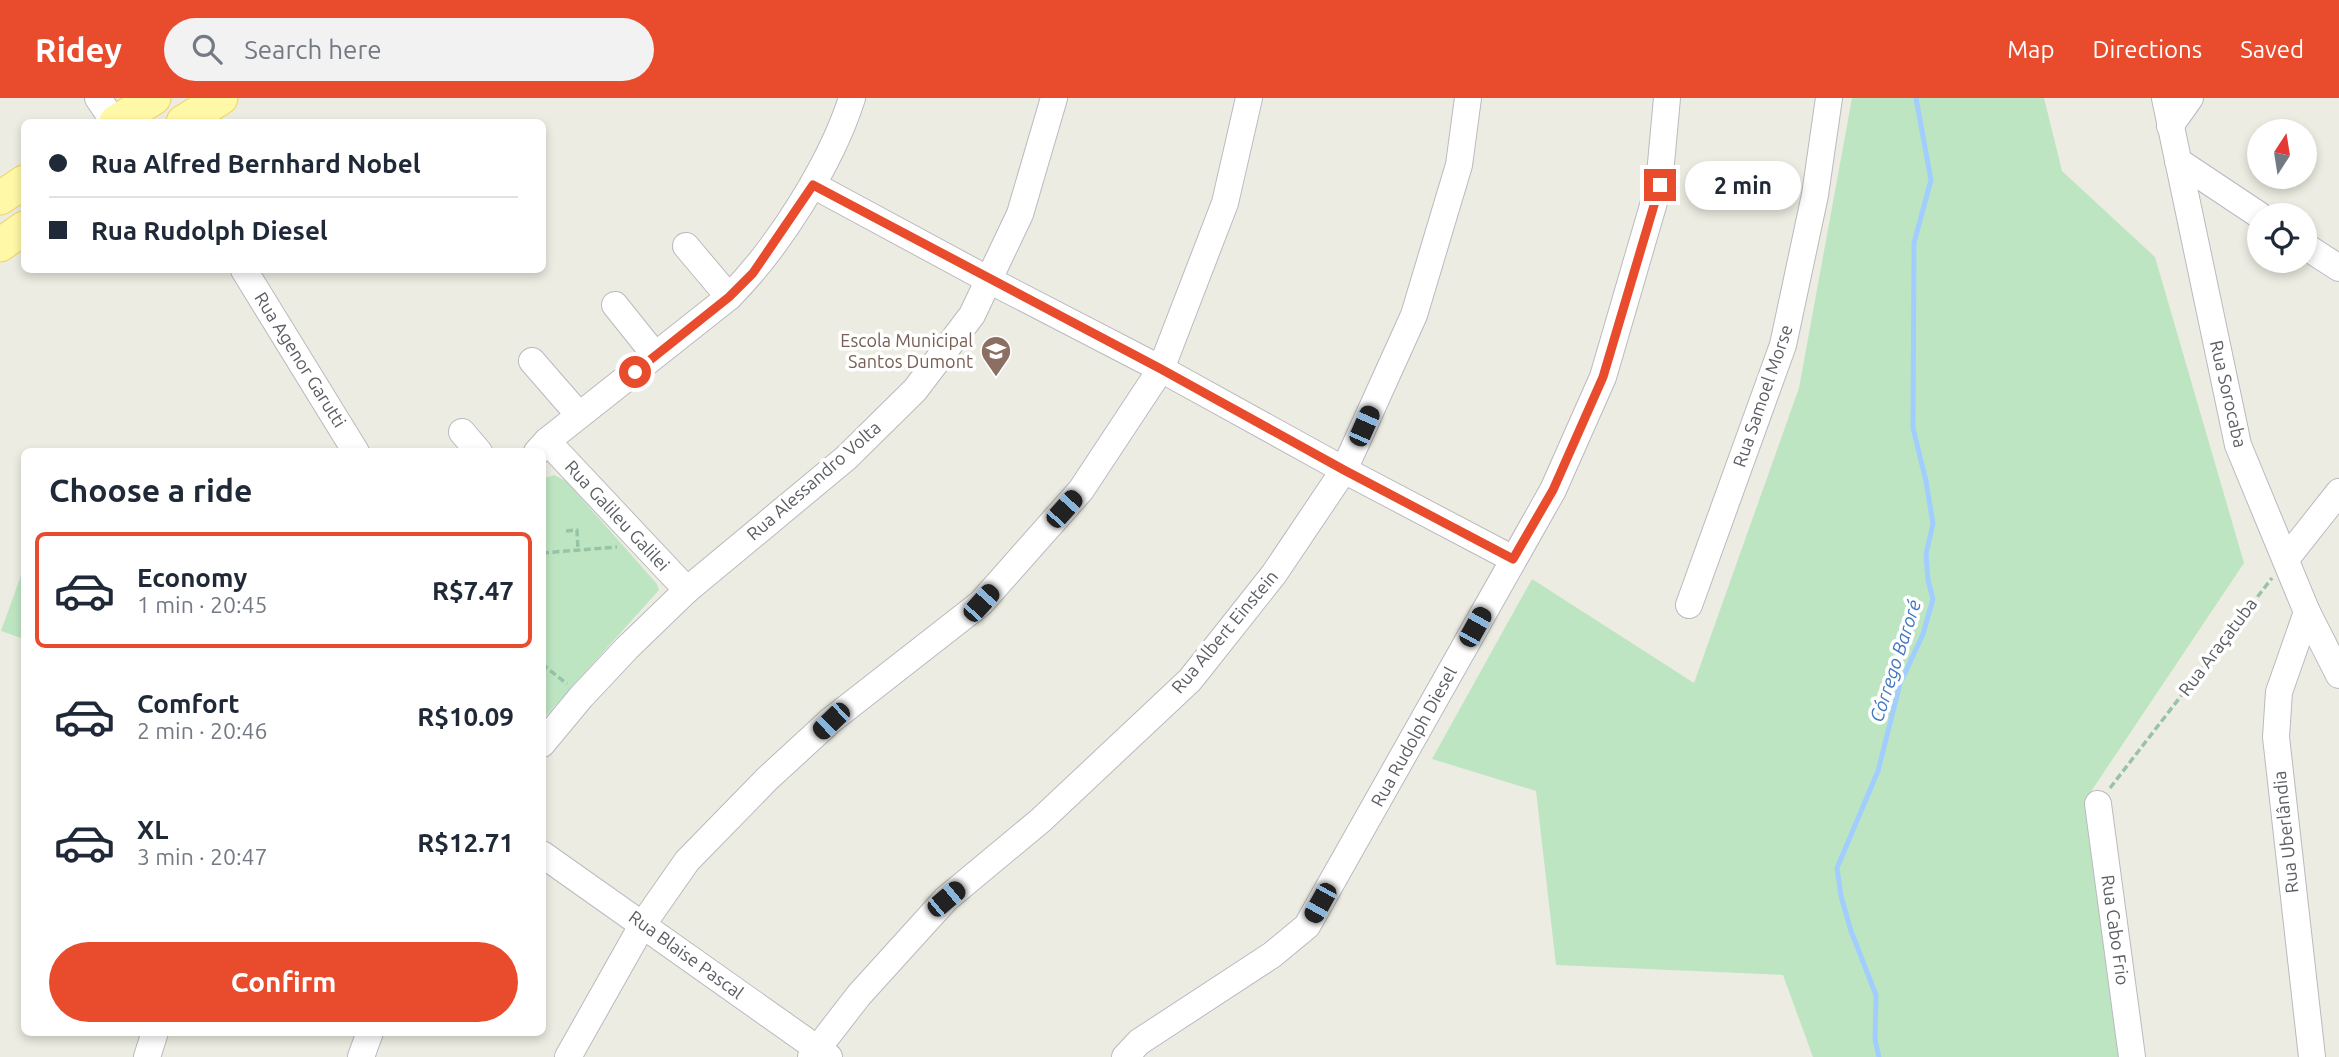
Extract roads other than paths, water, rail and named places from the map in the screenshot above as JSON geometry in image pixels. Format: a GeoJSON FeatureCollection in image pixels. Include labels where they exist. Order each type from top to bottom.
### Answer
{"type":"FeatureCollection","features":[{"type":"Feature","properties":{"kind":"main road"},"geometry":{"type":"LineString","coordinates":[[120,119],[153,98]]}},
{"type":"Feature","properties":{"kind":"main road"},"geometry":{"type":"LineString","coordinates":[[188,119],[221,98]]}},
{"type":"Feature","properties":{"kind":"main road"},"geometry":{"type":"LineString","coordinates":[[0,198],[21,184]]}},
{"type":"Feature","properties":{"kind":"main road"},"geometry":{"type":"LineString","coordinates":[[0,245],[21,230]]}},
{"type":"Feature","properties":{"kind":"street"},"geometry":{"type":"LineString","coordinates":[[98,98],[113,119]]}},
{"type":"Feature","properties":{"kind":"street"},"geometry":{"type":"LineString","coordinates":[[542,446],[729,297],[760,264],[813,185],[852,98]]}},
{"type":"Feature","properties":{"kind":"street","name":"Rua Alessandro Volta"},"geometry":{"type":"LineString","coordinates":[[546,739],[627,648],[687,590],[846,458],[915,390],[972,315],[989,280],[1020,214],[1054,98]]}},
{"type":"Feature","properties":{"kind":"street"},"geometry":{"type":"LineString","coordinates":[[568,1057],[643,924],[687,861],[766,779],[831,721],[981,603],[1081,490],[1161,369],[1225,203],[1250,98]]}},
{"type":"Feature","properties":{"kind":"street","name":"Rua Albert Einstein"},"geometry":{"type":"LineString","coordinates":[[819,1054],[859,995],[946,899],[1041,820],[1190,680],[1274,574],[1344,470],[1414,315],[1459,164],[1468,98]]}},
{"type":"Feature","properties":{"kind":"street","name":"Rua Rudolph Diesel"},"geometry":{"type":"LineString","coordinates":[[1125,1057],[1139,1042],[1272,956],[1307,926],[1553,490],[1603,377],[1660,185],[1667,98]]}},
{"type":"Feature","properties":{"kind":"street","name":"Rua Samoel Morse"},"geometry":{"type":"LineString","coordinates":[[1689,605],[1783,345],[1815,195],[1829,98]]}},
{"type":"Feature","properties":{"kind":"street","name":"Rua Sorocaba"},"geometry":{"type":"LineString","coordinates":[[2165,98],[2238,445],[2307,612],[2339,675]]}},
{"type":"Feature","properties":{"kind":"street"},"geometry":{"type":"LineString","coordinates":[[2171,126],[2190,98]]}},
{"type":"Feature","properties":{"kind":"street"},"geometry":{"type":"LineString","coordinates":[[2178,161],[2247,207]]}},
{"type":"Feature","properties":{"kind":"street"},"geometry":{"type":"LineString","coordinates":[[813,185],[1513,559]]}},
{"type":"Feature","properties":{"kind":"street"},"geometry":{"type":"LineString","coordinates":[[686,246],[729,297]]}},
{"type":"Feature","properties":{"kind":"street"},"geometry":{"type":"LineString","coordinates":[[2317,254],[2339,268]]}},
{"type":"Feature","properties":{"kind":"street","name":"Rua Agenor Garutti"},"geometry":{"type":"LineString","coordinates":[[246,273],[354,448]]}},
{"type":"Feature","properties":{"kind":"street"},"geometry":{"type":"LineString","coordinates":[[615,305],[655,355]]}},
{"type":"Feature","properties":{"kind":"street"},"geometry":{"type":"LineString","coordinates":[[533,361],[579,415]]}},
{"type":"Feature","properties":{"kind":"street","name":"Rua Galileu Galilei"},"geometry":{"type":"LineString","coordinates":[[546,450],[637,537],[687,590]]}},
{"type":"Feature","properties":{"kind":"street"},"geometry":{"type":"LineString","coordinates":[[2286,559],[2339,492]]}},
{"type":"Feature","properties":{"kind":"street","name":"Rua Uberlândia"},"geometry":{"type":"LineString","coordinates":[[2307,612],[2280,692],[2276,737],[2312,1057]]}},
{"type":"Feature","properties":{"kind":"street","name":"Rua Cabo Frio"},"geometry":{"type":"LineString","coordinates":[[2098,804],[2132,1057]]}},
{"type":"Feature","properties":{"kind":"street","name":"Rua Blaise Pascal"},"geometry":{"type":"LineString","coordinates":[[546,857],[643,924],[819,1054]]}},
{"type":"Feature","properties":{"kind":"street"},"geometry":{"type":"LineString","coordinates":[[147,1057],[154,1036]]}},
{"type":"Feature","properties":{"kind":"street"},"geometry":{"type":"LineString","coordinates":[[361,1057],[369,1036]]}},
{"type":"Feature","properties":{"kind":"waterway","name":"Córrego Baroré"},"geometry":{"type":"LineString","coordinates":[[1879,1057],[1875,1040],[1876,995],[1851,931],[1841,896],[1837,868],[1878,771],[1900,684],[1923,634],[1933,599],[1926,554],[1933,524],[1913,428],[1914,243],[1931,180],[1916,98]]}},
{"type":"Feature","properties":{"kind":"place","name":"Escola Municipal Santos Dumont"},"geometry":{"type":"Point","coordinates":[996,378]}}]}
